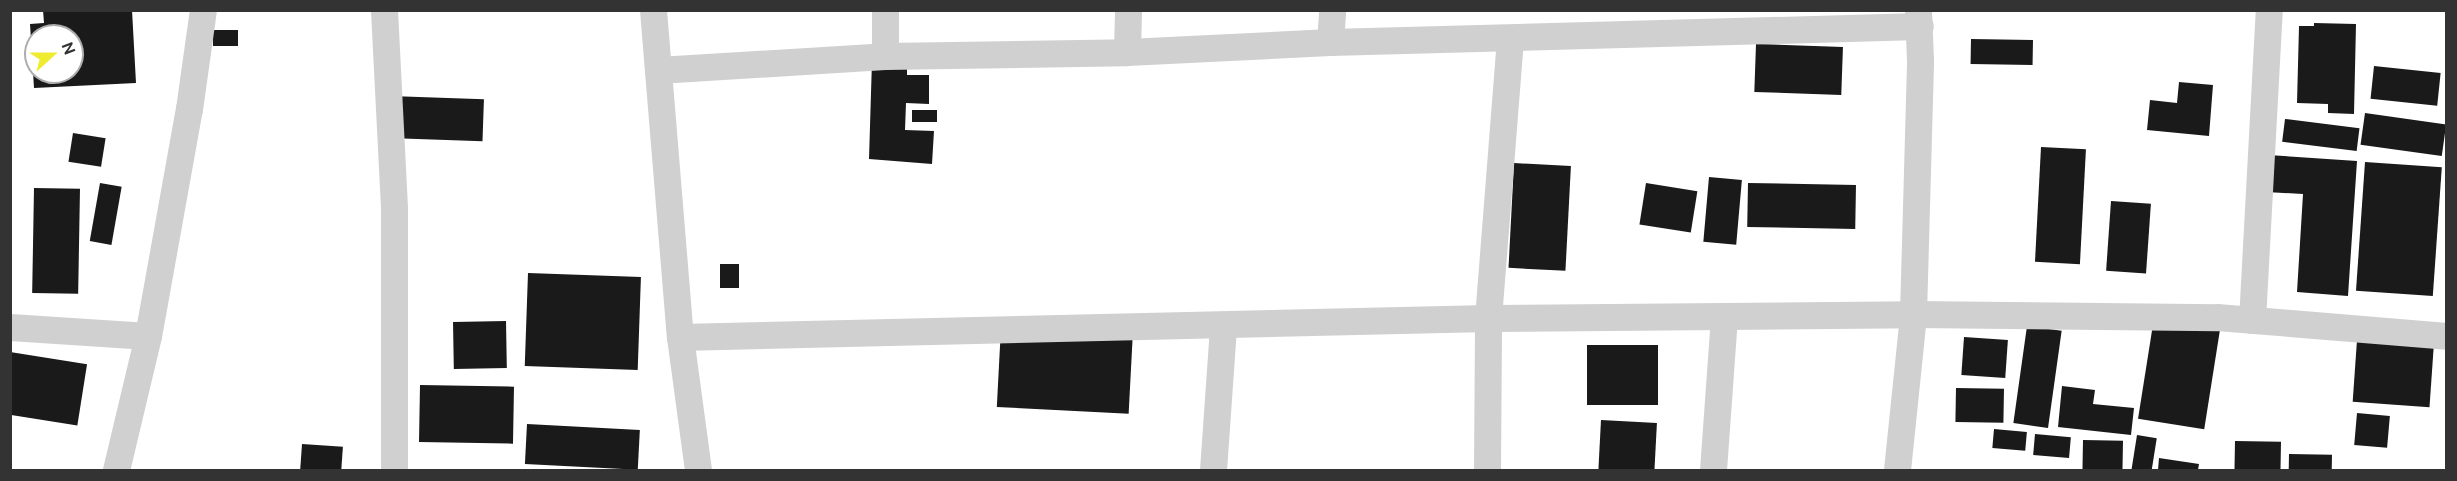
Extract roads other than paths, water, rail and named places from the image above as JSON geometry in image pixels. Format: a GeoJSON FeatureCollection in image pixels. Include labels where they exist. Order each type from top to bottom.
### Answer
{"type":"FeatureCollection","features":[{"type":"Feature","properties":{"kind":"street"},"geometry":{"type":"LineString","coordinates":[[116,471],[148,336],[189,110],[203,10]]}},
{"type":"Feature","properties":{"kind":"street"},"geometry":{"type":"LineString","coordinates":[[384,10],[394,209],[394,471]]}},
{"type":"Feature","properties":{"kind":"street"},"geometry":{"type":"LineString","coordinates":[[654,10],[680,337],[698,471]]}},
{"type":"Feature","properties":{"kind":"street"},"geometry":{"type":"LineString","coordinates":[[885,10],[885,56]]}},
{"type":"Feature","properties":{"kind":"street"},"geometry":{"type":"LineString","coordinates":[[1127,52],[1128,10]]}},
{"type":"Feature","properties":{"kind":"street"},"geometry":{"type":"LineString","coordinates":[[1330,42],[1332,10]]}},
{"type":"Feature","properties":{"kind":"street"},"geometry":{"type":"LineString","coordinates":[[2252,320],[2269,10]]}},
{"type":"Feature","properties":{"kind":"street"},"geometry":{"type":"LineString","coordinates":[[658,70],[885,56],[1127,52],[1330,42],[1510,39],[1919,18],[1913,314],[1897,471]]}},
{"type":"Feature","properties":{"kind":"street"},"geometry":{"type":"LineString","coordinates":[[1487,471],[1488,318],[1510,39]]}},
{"type":"Feature","properties":{"kind":"street"},"geometry":{"type":"LineString","coordinates":[[680,337],[1488,318],[1913,314],[2217,316],[2446,336]]}},
{"type":"Feature","properties":{"kind":"street"},"geometry":{"type":"LineString","coordinates":[[1713,471],[1724,316]]}},
{"type":"Feature","properties":{"kind":"street"},"geometry":{"type":"LineString","coordinates":[[1213,471],[1223,326]]}},
{"type":"Feature","properties":{"kind":"street"},"geometry":{"type":"LineString","coordinates":[[10,327],[148,336]]}}]}
